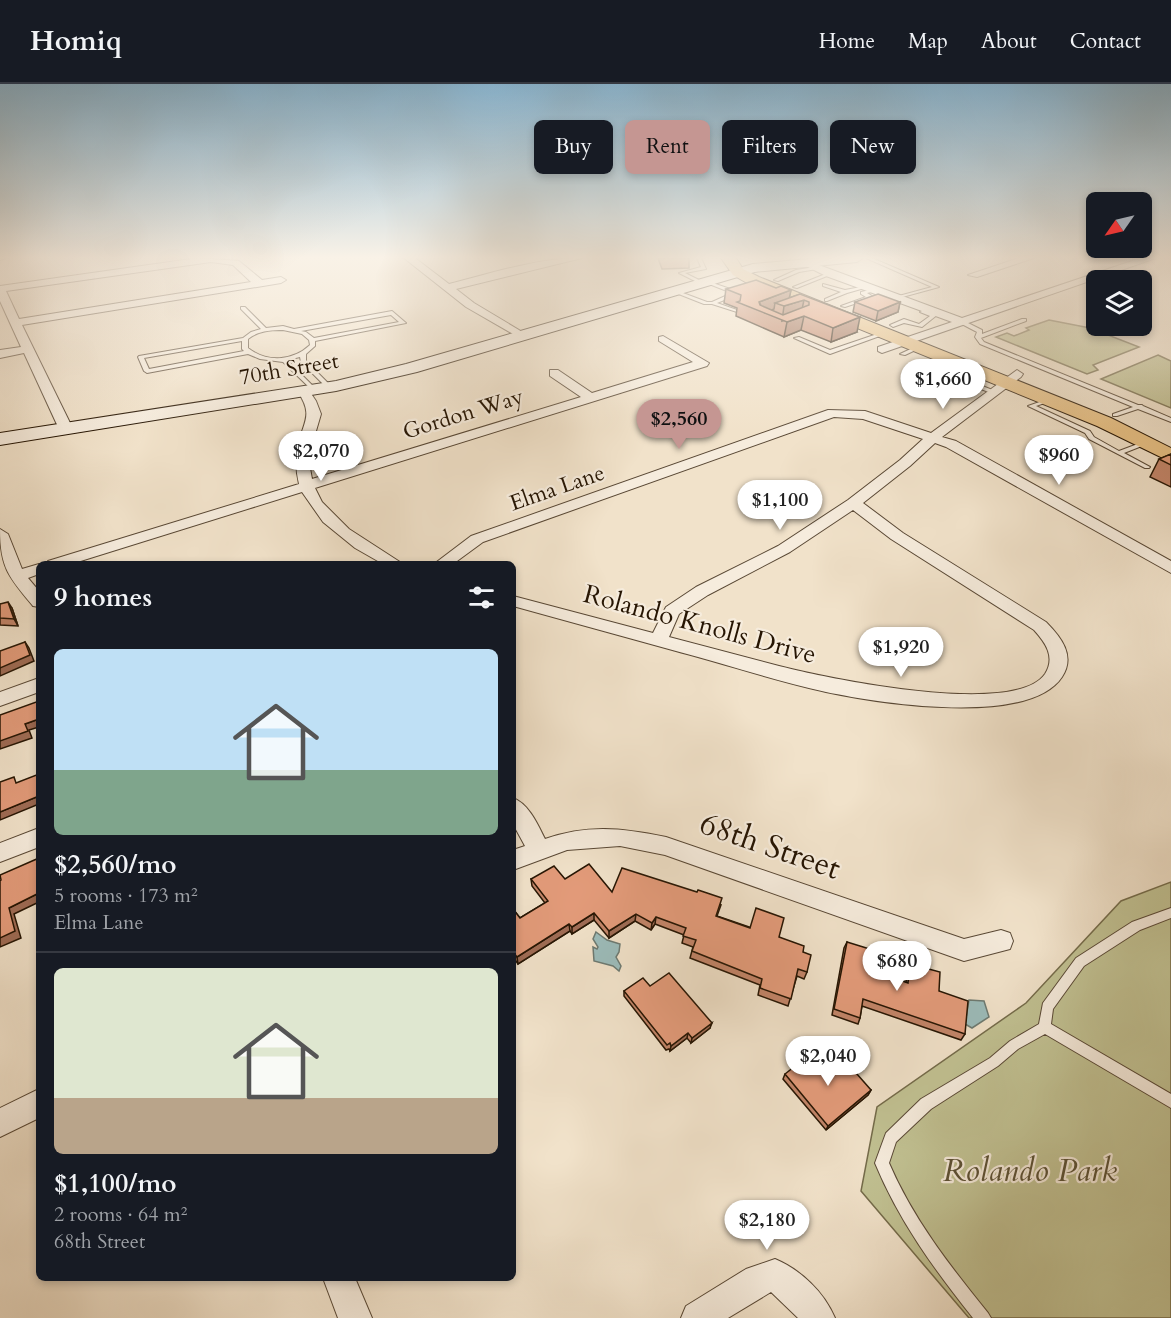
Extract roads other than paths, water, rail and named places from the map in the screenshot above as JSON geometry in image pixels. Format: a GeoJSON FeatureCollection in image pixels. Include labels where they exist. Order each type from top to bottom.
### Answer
{"type":"FeatureCollection","features":[{"type":"Feature","properties":{"kind":"main road","name":"70th Street"},"geometry":{"type":"LineString","coordinates":[[0,439],[316,390],[411,368],[588,316]]}},
{"type":"Feature","properties":{"kind":"main road"},"geometry":{"type":"LineString","coordinates":[[855,316],[901,340],[1104,422],[1171,456]]}},
{"type":"Feature","properties":{"kind":"main road"},"geometry":{"type":"LineString","coordinates":[[901,340],[1006,383],[1115,415],[1171,440]]}},
{"type":"Feature","properties":{"kind":"street"},"geometry":{"type":"LineString","coordinates":[[11,316],[66,429]]}},
{"type":"Feature","properties":{"kind":"street"},"geometry":{"type":"LineString","coordinates":[[16,323],[62,316]]}},
{"type":"Feature","properties":{"kind":"street"},"geometry":{"type":"LineString","coordinates":[[488,316],[520,335]]}},
{"type":"Feature","properties":{"kind":"street"},"geometry":{"type":"LineString","coordinates":[[946,316],[960,321]]}},
{"type":"Feature","properties":{"kind":"street"},"geometry":{"type":"LineString","coordinates":[[901,340],[976,316]]}},
{"type":"Feature","properties":{"kind":"street","name":"Gordon Way"},"geometry":{"type":"LineString","coordinates":[[64,561],[703,363],[663,339]]}},
{"type":"Feature","properties":{"kind":"street"},"geometry":{"type":"LineString","coordinates":[[0,354],[28,349]]}},
{"type":"Feature","properties":{"kind":"street"},"geometry":{"type":"LineString","coordinates":[[554,373],[591,398]]}},
{"type":"Feature","properties":{"kind":"street"},"geometry":{"type":"LineString","coordinates":[[659,639],[672,611],[702,591],[784,549],[853,503],[905,463],[932,438],[1006,383]]}},
{"type":"Feature","properties":{"kind":"street"},"geometry":{"type":"LineString","coordinates":[[316,390],[312,403],[314,423],[303,451],[305,488],[322,512],[343,532],[390,561]]}},
{"type":"Feature","properties":{"kind":"street","name":"Elma Lane"},"geometry":{"type":"LineString","coordinates":[[446,561],[477,539],[833,413],[865,415],[951,444],[1171,568]]}},
{"type":"Feature","properties":{"kind":"street","name":"Rolando Knolls Drive"},"geometry":{"type":"LineString","coordinates":[[516,602],[826,685],[939,701],[982,701],[1014,696],[1041,686],[1054,676],[1059,654],[1053,640],[1040,626],[897,536],[853,503]]}},
{"type":"Feature","properties":{"kind":"street"},"geometry":{"type":"LineString","coordinates":[[0,534],[16,576],[36,599]]}},
{"type":"Feature","properties":{"kind":"street"},"geometry":{"type":"LineString","coordinates":[[16,576],[36,569]]}},
{"type":"Feature","properties":{"kind":"street"},"geometry":{"type":"LineString","coordinates":[[0,699],[36,686]]}},
{"type":"Feature","properties":{"kind":"street"},"geometry":{"type":"LineString","coordinates":[[516,811],[529,829],[538,849]]}},
{"type":"Feature","properties":{"kind":"street","name":"68th Street"},"geometry":{"type":"LineString","coordinates":[[516,859],[566,841],[620,837],[666,846],[964,950],[1001,941]]}},
{"type":"Feature","properties":{"kind":"street"},"geometry":{"type":"LineString","coordinates":[[0,853],[36,838]]}},
{"type":"Feature","properties":{"kind":"street"},"geometry":{"type":"LineString","coordinates":[[0,1123],[36,1105]]}},
{"type":"Feature","properties":{"kind":"street"},"geometry":{"type":"LineString","coordinates":[[698,1318],[757,1280],[775,1275],[805,1300],[818,1318]]}},
{"type":"Feature","properties":{"kind":"street"},"geometry":{"type":"LineString","coordinates":[[340,1281],[355,1318]]}},
{"type":"Feature","properties":{"kind":"lane"},"geometry":{"type":"LineString","coordinates":[[251,316],[264,329]]}},
{"type":"Feature","properties":{"kind":"lane"},"geometry":{"type":"LineString","coordinates":[[296,330],[377,316]]}},
{"type":"Feature","properties":{"kind":"lane"},"geometry":{"type":"LineString","coordinates":[[312,340],[403,323],[395,316]]}},
{"type":"Feature","properties":{"kind":"lane"},"geometry":{"type":"LineString","coordinates":[[796,338],[830,352],[901,340],[904,321],[920,326],[933,316]]}},
{"type":"Feature","properties":{"kind":"lane"},"geometry":{"type":"LineString","coordinates":[[978,337],[1024,320]]}},
{"type":"Feature","properties":{"kind":"lane"},"geometry":{"type":"LineString","coordinates":[[960,321],[980,331],[978,337]]}},
{"type":"Feature","properties":{"kind":"lane"},"geometry":{"type":"LineString","coordinates":[[248,352],[147,371],[141,357],[245,339],[264,329],[283,328],[309,335],[312,340],[311,348],[303,353],[275,359]]}},
{"type":"Feature","properties":{"kind":"lane"},"geometry":{"type":"LineString","coordinates":[[978,337],[982,343],[1171,420]]}},
{"type":"Feature","properties":{"kind":"lane"},"geometry":{"type":"LineString","coordinates":[[245,339],[244,346],[248,352],[261,358],[285,361],[316,390]]}},
{"type":"Feature","properties":{"kind":"lane"},"geometry":{"type":"LineString","coordinates":[[303,353],[303,361],[316,390]]}},
{"type":"Feature","properties":{"kind":"lane"},"geometry":{"type":"LineString","coordinates":[[1050,400],[1031,406],[1088,432],[1091,438],[1147,467]]}},
{"type":"Feature","properties":{"kind":"lane"},"geometry":{"type":"LineString","coordinates":[[1115,415],[1140,406]]}},
{"type":"Feature","properties":{"kind":"lane"},"geometry":{"type":"LineString","coordinates":[[1119,453],[1145,443]]}},
{"type":"Feature","properties":{"kind":"lane"},"geometry":{"type":"LineString","coordinates":[[1045,1027],[1047,1007],[1080,962],[1136,926],[1171,913]]}},
{"type":"Feature","properties":{"kind":"lane"},"geometry":{"type":"LineString","coordinates":[[1045,1027],[1171,1101]]}},
{"type":"Feature","properties":{"kind":"lane"},"geometry":{"type":"LineString","coordinates":[[983,1318],[923,1242],[892,1189],[882,1163],[891,1138],[926,1104],[1045,1027]]}},
{"type":"Feature","properties":{"kind":"water"},"geometry":{"type":"Polygon","coordinates":[[[596,932],[607,940],[620,944],[616,957],[621,966],[619,971],[613,966],[594,961],[593,947],[597,949],[598,947],[593,939],[596,932]]]}},
{"type":"Feature","properties":{"kind":"water"},"geometry":{"type":"Polygon","coordinates":[[[969,1000],[984,1001],[989,1017],[972,1028],[965,1024],[969,1000]]]}},
{"type":"Feature","properties":{"kind":"park label","name":"Rolando Park"},"geometry":{"type":"Point","coordinates":[1030,1171]}}]}
